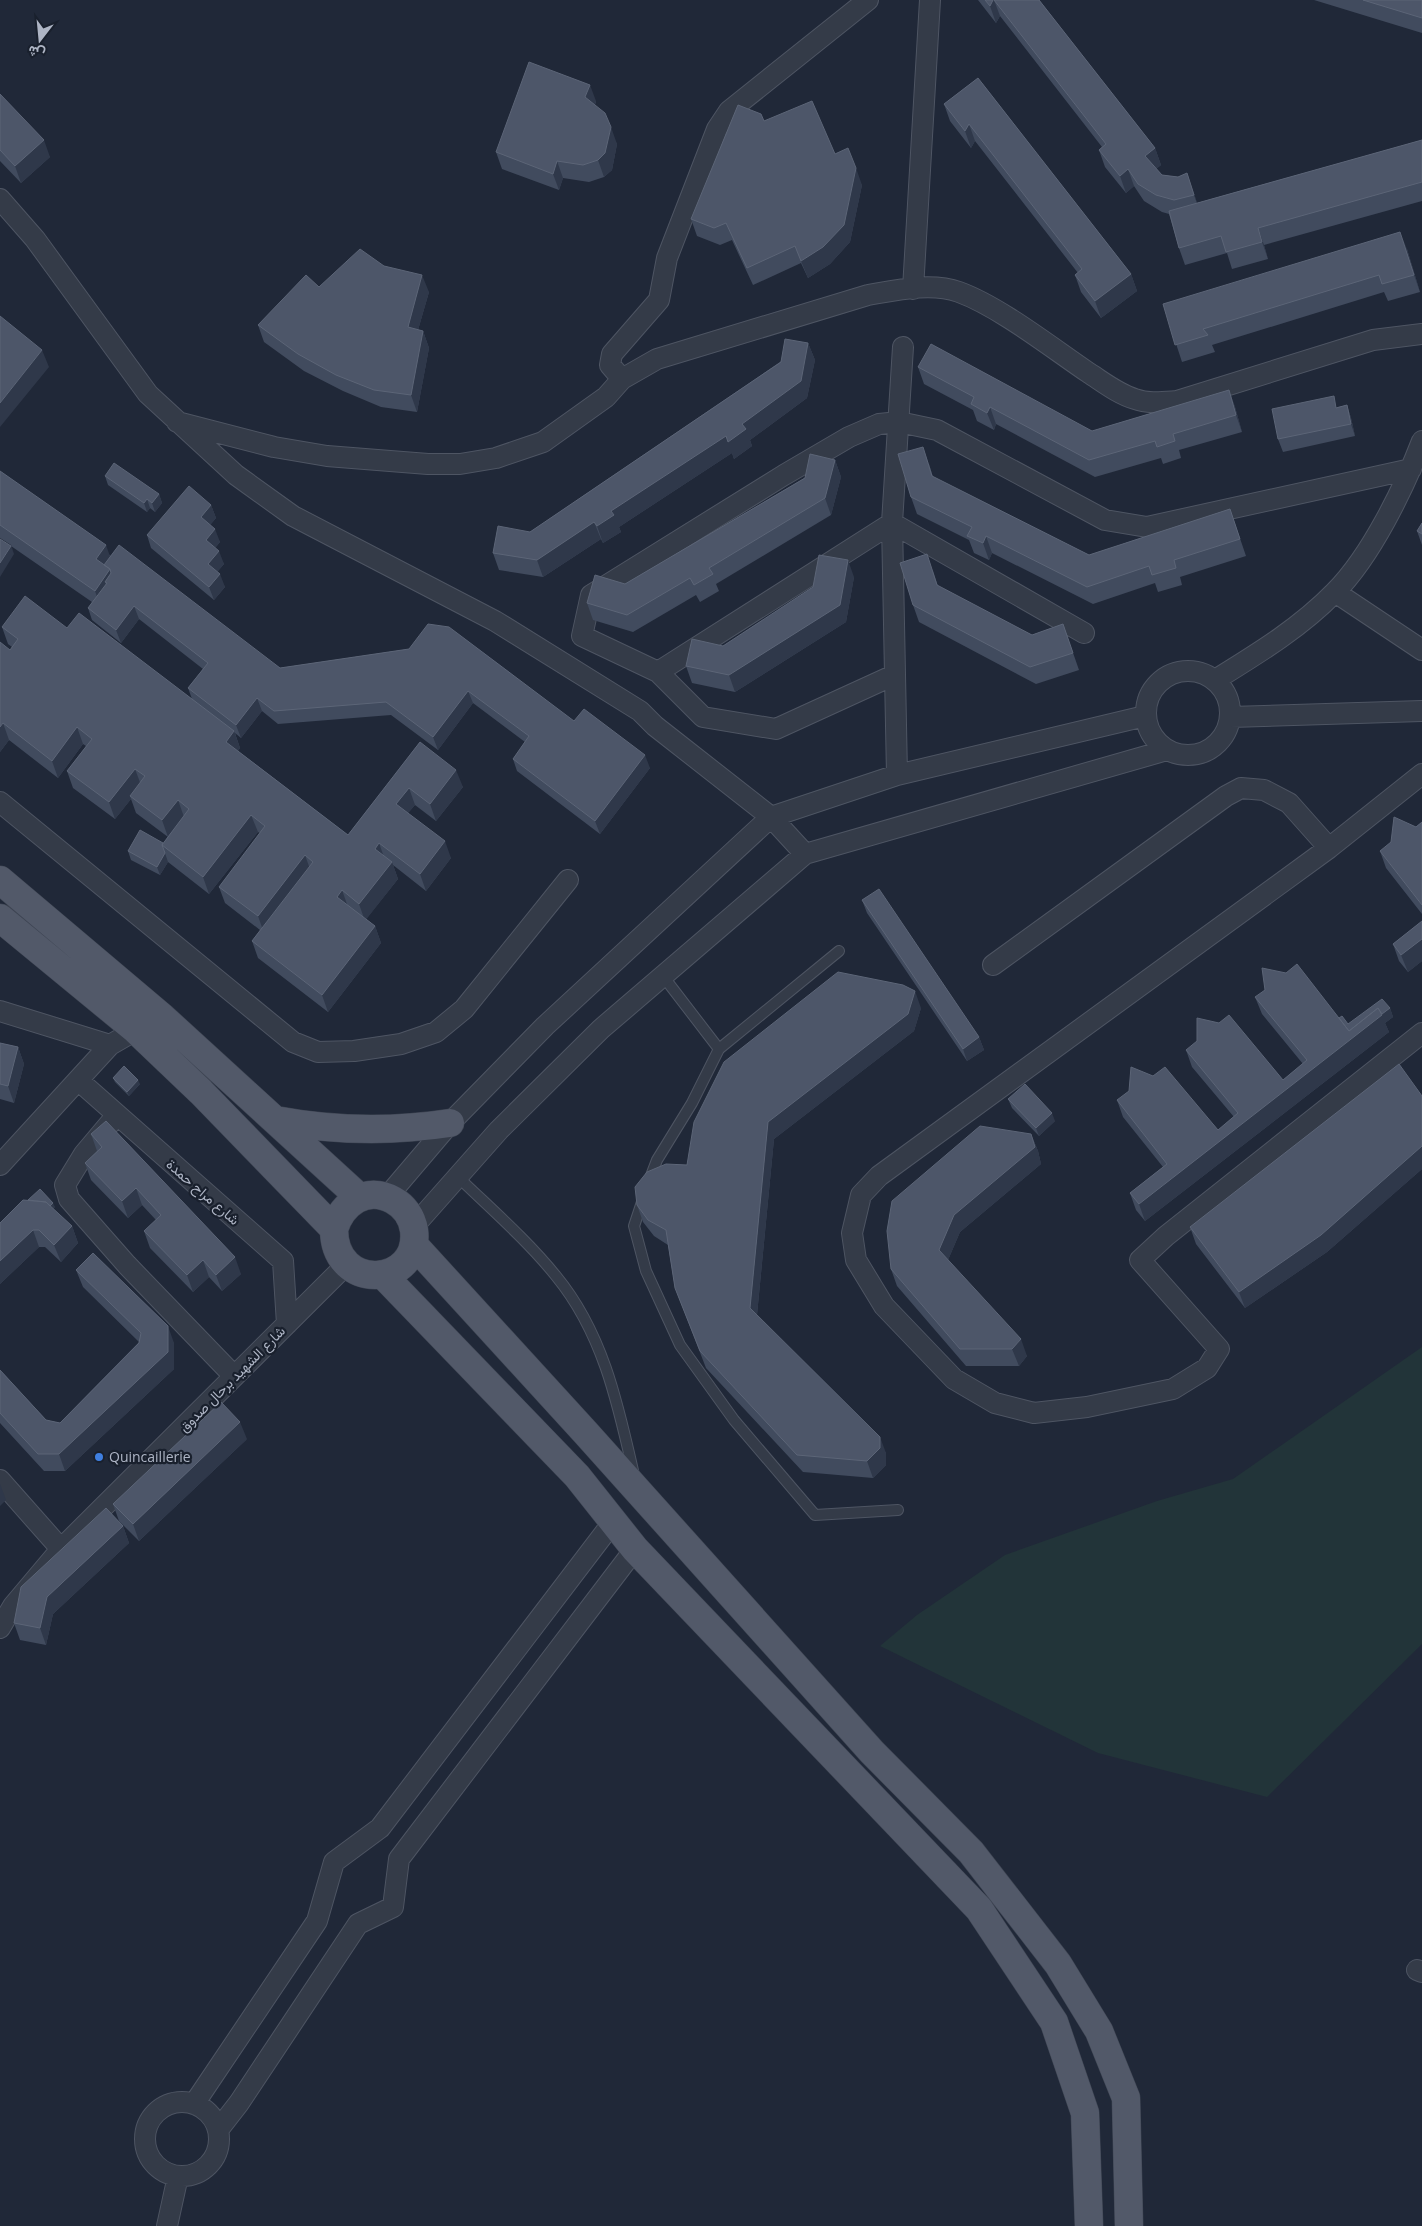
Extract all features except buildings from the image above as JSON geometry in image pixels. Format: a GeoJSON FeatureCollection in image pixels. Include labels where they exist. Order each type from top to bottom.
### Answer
{"type":"FeatureCollection","features":[{"type":"Feature","properties":{"kind":"main road"},"geometry":{"type":"LineString","coordinates":[[0,880],[162,1017],[359,1197]]}},
{"type":"Feature","properties":{"kind":"main road"},"geometry":{"type":"LineString","coordinates":[[0,918],[136,1030],[202,1092],[334,1229]]}},
{"type":"Feature","properties":{"kind":"main road"},"geometry":{"type":"LineString","coordinates":[[274,1120],[303,1126],[362,1130],[421,1127],[450,1123]]}},
{"type":"Feature","properties":{"kind":"main road"},"geometry":{"type":"LineString","coordinates":[[414,1236],[402,1264],[383,1275],[370,1276],[357,1272],[346,1265],[336,1248],[334,1229],[338,1215],[347,1204],[359,1197],[373,1195],[387,1197],[399,1204],[408,1213],[414,1236],[638,1491],[872,1752],[971,1852],[1058,1964],[1099,2031],[1126,2098],[1129,2226]]}},
{"type":"Feature","properties":{"kind":"main road"},"geometry":{"type":"LineString","coordinates":[[383,1275],[577,1476],[635,1549],[979,1909],[1054,2022],[1085,2112],[1089,2226]]}},
{"type":"Feature","properties":{"kind":"street"},"geometry":{"type":"LineString","coordinates":[[622,379],[610,364],[612,354],[659,300],[667,258],[717,129],[729,111],[868,0]]}},
{"type":"Feature","properties":{"kind":"street"},"geometry":{"type":"LineString","coordinates":[[913,289],[930,0]]}},
{"type":"Feature","properties":{"kind":"street"},"geometry":{"type":"LineString","coordinates":[[0,199],[35,239],[148,394],[176,422],[236,475],[293,516],[494,621],[640,711],[655,726],[771,817],[805,854]]}},
{"type":"Feature","properties":{"kind":"street"},"geometry":{"type":"LineString","coordinates":[[176,422],[274,447],[327,456],[460,464],[496,458],[543,442],[606,397],[622,379],[657,359],[868,295],[913,289],[940,289],[959,292],[997,312],[1113,388],[1136,400],[1153,402],[1177,401],[1373,340],[1422,334]]}},
{"type":"Feature","properties":{"kind":"street"},"geometry":{"type":"LineString","coordinates":[[898,775],[894,675],[892,523],[903,347]]}},
{"type":"Feature","properties":{"kind":"street"},"geometry":{"type":"LineString","coordinates":[[894,675],[776,729],[703,717],[658,672],[582,636],[591,595],[784,475],[849,437],[879,424],[899,422],[937,430],[1105,520],[1147,527],[1411,469]]}},
{"type":"Feature","properties":{"kind":"street"},"geometry":{"type":"LineString","coordinates":[[1215,680],[1272,646],[1335,592],[1357,564],[1376,534],[1411,469],[1422,441]]}},
{"type":"Feature","properties":{"kind":"street"},"geometry":{"type":"LineString","coordinates":[[892,523],[1084,633]]}},
{"type":"Feature","properties":{"kind":"street"},"geometry":{"type":"LineString","coordinates":[[658,672],[892,523]]}},
{"type":"Feature","properties":{"kind":"street"},"geometry":{"type":"LineString","coordinates":[[1335,592],[1422,650]]}},
{"type":"Feature","properties":{"kind":"street"},"geometry":{"type":"LineString","coordinates":[[1175,672],[1196,672],[1215,680],[1224,690],[1230,703],[1231,717],[1227,731],[1219,743],[1208,751],[1194,756],[1180,755],[1167,750],[1156,741],[1148,729],[1145,716],[1147,702],[1152,689],[1162,679],[1175,672]]}},
{"type":"Feature","properties":{"kind":"street"},"geometry":{"type":"LineString","coordinates":[[1231,717],[1422,711]]}},
{"type":"Feature","properties":{"kind":"street"},"geometry":{"type":"LineString","coordinates":[[387,1197],[450,1123],[545,1026],[771,817],[898,775],[1145,716]]}},
{"type":"Feature","properties":{"kind":"street"},"geometry":{"type":"LineString","coordinates":[[414,1236],[458,1176],[499,1130],[601,1029],[805,854],[1167,750]]}},
{"type":"Feature","properties":{"kind":"street"},"geometry":{"type":"LineString","coordinates":[[1422,774],[1329,848],[879,1176],[862,1195],[852,1233],[856,1260],[884,1306],[954,1380],[995,1403],[1034,1413],[1087,1407],[1173,1389],[1207,1368],[1220,1349],[1140,1260],[1166,1236],[1422,1032]]}},
{"type":"Feature","properties":{"kind":"street"},"geometry":{"type":"LineString","coordinates":[[993,965],[1226,796],[1241,788],[1264,790],[1289,803],[1329,848]]}},
{"type":"Feature","properties":{"kind":"street"},"geometry":{"type":"LineString","coordinates":[[0,802],[294,1042],[318,1052],[354,1051],[401,1044],[436,1032],[464,1009],[568,880]]}},
{"type":"Feature","properties":{"kind":"street"},"geometry":{"type":"LineString","coordinates":[[0,1011],[110,1045]]}},
{"type":"Feature","properties":{"kind":"street"},"geometry":{"type":"LineString","coordinates":[[0,1165],[110,1045],[136,1030]]}},
{"type":"Feature","properties":{"kind":"street","name":"شارع مراح حمدة"},"geometry":{"type":"LineString","coordinates":[[78,1080],[116,1116],[283,1261],[287,1324]]}},
{"type":"Feature","properties":{"kind":"street"},"geometry":{"type":"LineString","coordinates":[[116,1116],[84,1154],[65,1185],[68,1199],[133,1272],[234,1376]]}},
{"type":"Feature","properties":{"kind":"street","name":"شارع الشهيد برحال صدوق"},"geometry":{"type":"LineString","coordinates":[[0,1628],[13,1606],[61,1549],[346,1265]]}},
{"type":"Feature","properties":{"kind":"street"},"geometry":{"type":"LineString","coordinates":[[0,1480],[61,1549]]}},
{"type":"Feature","properties":{"kind":"street"},"geometry":{"type":"LineString","coordinates":[[194,2104],[318,1921],[334,1862],[380,1828],[613,1522]]}},
{"type":"Feature","properties":{"kind":"street"},"geometry":{"type":"LineString","coordinates":[[218,2130],[245,2094],[358,1924],[393,1907],[399,1859],[635,1549]]}},
{"type":"Feature","properties":{"kind":"street"},"geometry":{"type":"LineString","coordinates":[[178,2102],[194,2104],[210,2114],[218,2130],[219,2148],[214,2158],[206,2168],[195,2174],[178,2176],[158,2168],[150,2158],[146,2146],[145,2134],[149,2121],[156,2112],[166,2105],[178,2102]]}},
{"type":"Feature","properties":{"kind":"street"},"geometry":{"type":"LineString","coordinates":[[167,2226],[178,2176]]}},
{"type":"Feature","properties":{"kind":"lane"},"geometry":{"type":"LineString","coordinates":[[839,951],[719,1050],[692,1103],[657,1160],[634,1226],[646,1271],[680,1345],[734,1420],[816,1515],[898,1510]]}},
{"type":"Feature","properties":{"kind":"lane"},"geometry":{"type":"LineString","coordinates":[[663,976],[719,1050]]}},
{"type":"Feature","properties":{"kind":"lane"},"geometry":{"type":"LineString","coordinates":[[458,1176],[556,1276],[580,1309],[602,1354],[617,1397],[638,1491]]}},
{"type":"Feature","properties":{"kind":"shaded area"},"geometry":{"type":"Polygon","coordinates":[[[1422,1347],[1422,1644],[1267,1797],[1098,1753],[880,1646],[917,1615],[1005,1555],[1157,1501],[1233,1479],[1422,1347]]]}},
{"type":"Feature","properties":{"kind":"place","name":"Quincaillerie"},"geometry":{"type":"Point","coordinates":[99,1457]}}]}
